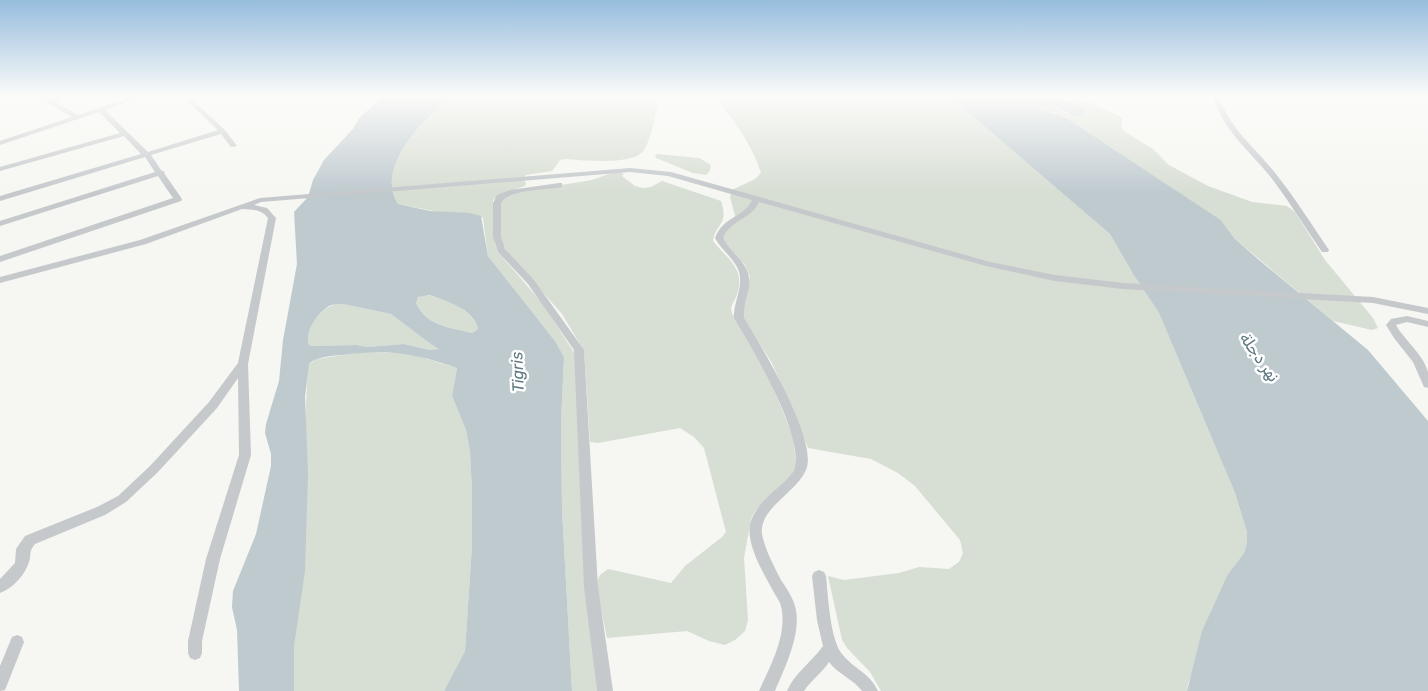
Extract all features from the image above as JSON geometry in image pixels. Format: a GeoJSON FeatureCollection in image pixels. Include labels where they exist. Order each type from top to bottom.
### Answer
{"type":"FeatureCollection","features":[{"type":"Feature","properties":{"kind":"street"},"geometry":{"type":"LineString","coordinates":[[1,142],[40,129]]}},
{"type":"Feature","properties":{"kind":"street"},"geometry":{"type":"LineString","coordinates":[[0,260],[178,199],[161,172],[122,129]]}},
{"type":"Feature","properties":{"kind":"street"},"geometry":{"type":"LineString","coordinates":[[1231,129],[1272,174],[1325,250]]}},
{"type":"Feature","properties":{"kind":"street"},"geometry":{"type":"LineString","coordinates":[[0,199],[223,131],[233,146]]}},
{"type":"Feature","properties":{"kind":"street"},"geometry":{"type":"LineString","coordinates":[[0,169],[126,133]]}},
{"type":"Feature","properties":{"kind":"street"},"geometry":{"type":"LineString","coordinates":[[0,280],[143,242],[236,207],[268,199],[616,170],[668,174],[1010,269],[1078,282],[1360,299],[1387,302],[1428,311]]}},
{"type":"Feature","properties":{"kind":"street"},"geometry":{"type":"LineString","coordinates":[[1,221],[161,172]]}},
{"type":"Feature","properties":{"kind":"street"},"geometry":{"type":"LineString","coordinates":[[560,185],[513,192],[500,197],[497,203],[497,237],[501,250],[531,282],[579,350],[590,587],[606,691]]}},
{"type":"Feature","properties":{"kind":"street"},"geometry":{"type":"LineString","coordinates":[[756,198],[753,207],[730,222],[719,238],[744,272],[745,284],[738,311],[739,318],[771,371],[801,443],[803,461],[798,474],[762,510],[755,526],[760,547],[788,605],[790,614],[786,644],[767,691]]}},
{"type":"Feature","properties":{"kind":"street"},"geometry":{"type":"LineString","coordinates":[[195,653],[195,641],[213,559],[245,455],[243,364],[272,218],[267,210],[236,207]]}},
{"type":"Feature","properties":{"kind":"street"},"geometry":{"type":"LineString","coordinates":[[1428,324],[1402,319],[1394,321],[1391,325],[1397,336],[1418,362],[1428,384]]}},
{"type":"Feature","properties":{"kind":"street"},"geometry":{"type":"LineString","coordinates":[[0,587],[22,565],[24,559],[23,549],[30,540],[101,511],[122,499],[154,469],[212,405],[243,364]]}},
{"type":"Feature","properties":{"kind":"street"},"geometry":{"type":"LineString","coordinates":[[819,576],[830,648],[836,659],[862,680],[870,691]]}},
{"type":"Feature","properties":{"kind":"street"},"geometry":{"type":"LineString","coordinates":[[0,685],[17,642]]}},
{"type":"Feature","properties":{"kind":"street"},"geometry":{"type":"LineString","coordinates":[[795,691],[804,677],[820,663],[830,648]]}},
{"type":"Feature","properties":{"kind":"shaded area"},"geometry":{"type":"Polygon","coordinates":[[[652,129],[644,150],[638,155],[607,161],[560,160],[552,171],[526,175],[523,179],[526,183],[525,186],[501,194],[493,200],[495,244],[498,252],[542,303],[575,354],[585,586],[597,691],[572,691],[562,510],[561,423],[564,357],[555,341],[488,256],[483,218],[470,213],[444,213],[398,204],[392,190],[397,159],[417,130],[652,129]]]}},
{"type":"Feature","properties":{"kind":"shaded area"},"geometry":{"type":"Polygon","coordinates":[[[740,129],[988,129],[1110,234],[1133,274],[1159,313],[1235,493],[1247,532],[1247,543],[1244,553],[1228,574],[1187,691],[881,691],[870,672],[847,648],[842,640],[828,576],[844,580],[899,573],[919,567],[949,569],[959,562],[963,553],[960,540],[915,486],[898,473],[871,459],[808,448],[772,363],[742,316],[741,312],[750,277],[745,265],[722,239],[723,234],[735,216],[730,197],[732,190],[755,179],[761,173],[740,129]]]}},
{"type":"Feature","properties":{"kind":"shaded area"},"geometry":{"type":"Polygon","coordinates":[[[1084,129],[1123,129],[1154,150],[1169,165],[1208,186],[1252,202],[1287,206],[1295,212],[1325,260],[1373,318],[1378,328],[1372,330],[1333,321],[1234,238],[1221,220],[1084,129]]]}},
{"type":"Feature","properties":{"kind":"shaded area"},"geometry":{"type":"Polygon","coordinates":[[[657,154],[699,158],[711,165],[710,171],[706,175],[693,173],[656,158],[657,154]]]}},
{"type":"Feature","properties":{"kind":"shaded area"},"geometry":{"type":"Polygon","coordinates":[[[617,171],[624,174],[622,176],[635,186],[651,187],[662,181],[721,201],[724,215],[723,220],[713,241],[733,263],[738,275],[738,291],[731,309],[732,313],[765,367],[793,437],[796,464],[792,474],[755,511],[751,519],[744,558],[748,620],[745,631],[735,640],[725,645],[709,641],[687,631],[607,638],[596,584],[600,575],[608,569],[671,583],[685,566],[726,532],[704,448],[694,437],[680,428],[598,443],[590,442],[584,351],[562,314],[508,253],[501,238],[500,202],[511,193],[592,180],[617,171]]]}},
{"type":"Feature","properties":{"kind":"shaded area"},"geometry":{"type":"Polygon","coordinates":[[[424,295],[448,301],[464,310],[475,322],[478,329],[472,333],[440,325],[426,317],[416,303],[417,298],[424,295]]]}},
{"type":"Feature","properties":{"kind":"shaded area"},"geometry":{"type":"Polygon","coordinates":[[[336,304],[391,314],[440,349],[430,350],[404,344],[367,347],[357,345],[309,345],[308,339],[311,326],[325,310],[336,304]]]}},
{"type":"Feature","properties":{"kind":"shaded area"},"geometry":{"type":"Polygon","coordinates":[[[362,352],[407,353],[457,368],[452,396],[466,430],[470,452],[472,545],[465,651],[444,691],[294,691],[293,689],[308,365],[317,359],[362,352]]]}},
{"type":"Feature","properties":{"kind":"water","name":"Tigris"},"geometry":{"type":"Polygon","coordinates":[[[353,129],[418,129],[397,159],[392,190],[398,204],[430,211],[470,213],[481,216],[488,256],[555,341],[564,357],[561,423],[562,510],[572,691],[444,691],[465,651],[472,545],[470,452],[466,430],[452,396],[457,368],[413,356],[374,352],[325,357],[316,359],[309,364],[305,397],[308,474],[305,571],[294,646],[294,691],[239,691],[237,630],[232,607],[233,591],[256,534],[271,466],[271,454],[265,433],[279,381],[283,340],[297,264],[294,212],[308,197],[313,180],[324,160],[353,129]],[[429,295],[418,297],[416,303],[426,317],[440,325],[472,333],[478,329],[471,316],[458,306],[429,295]],[[343,304],[331,305],[314,322],[309,334],[309,345],[357,345],[367,347],[404,344],[430,350],[439,349],[391,314],[343,304]]]}},
{"type":"Feature","properties":{"kind":"water","name":"نهر دجلة"},"geometry":{"type":"Polygon","coordinates":[[[988,129],[1084,129],[1221,220],[1234,238],[1368,350],[1428,421],[1428,691],[1187,691],[1202,631],[1228,574],[1244,553],[1247,543],[1247,532],[1235,493],[1159,313],[1133,274],[1110,234],[988,129]]]}}]}
